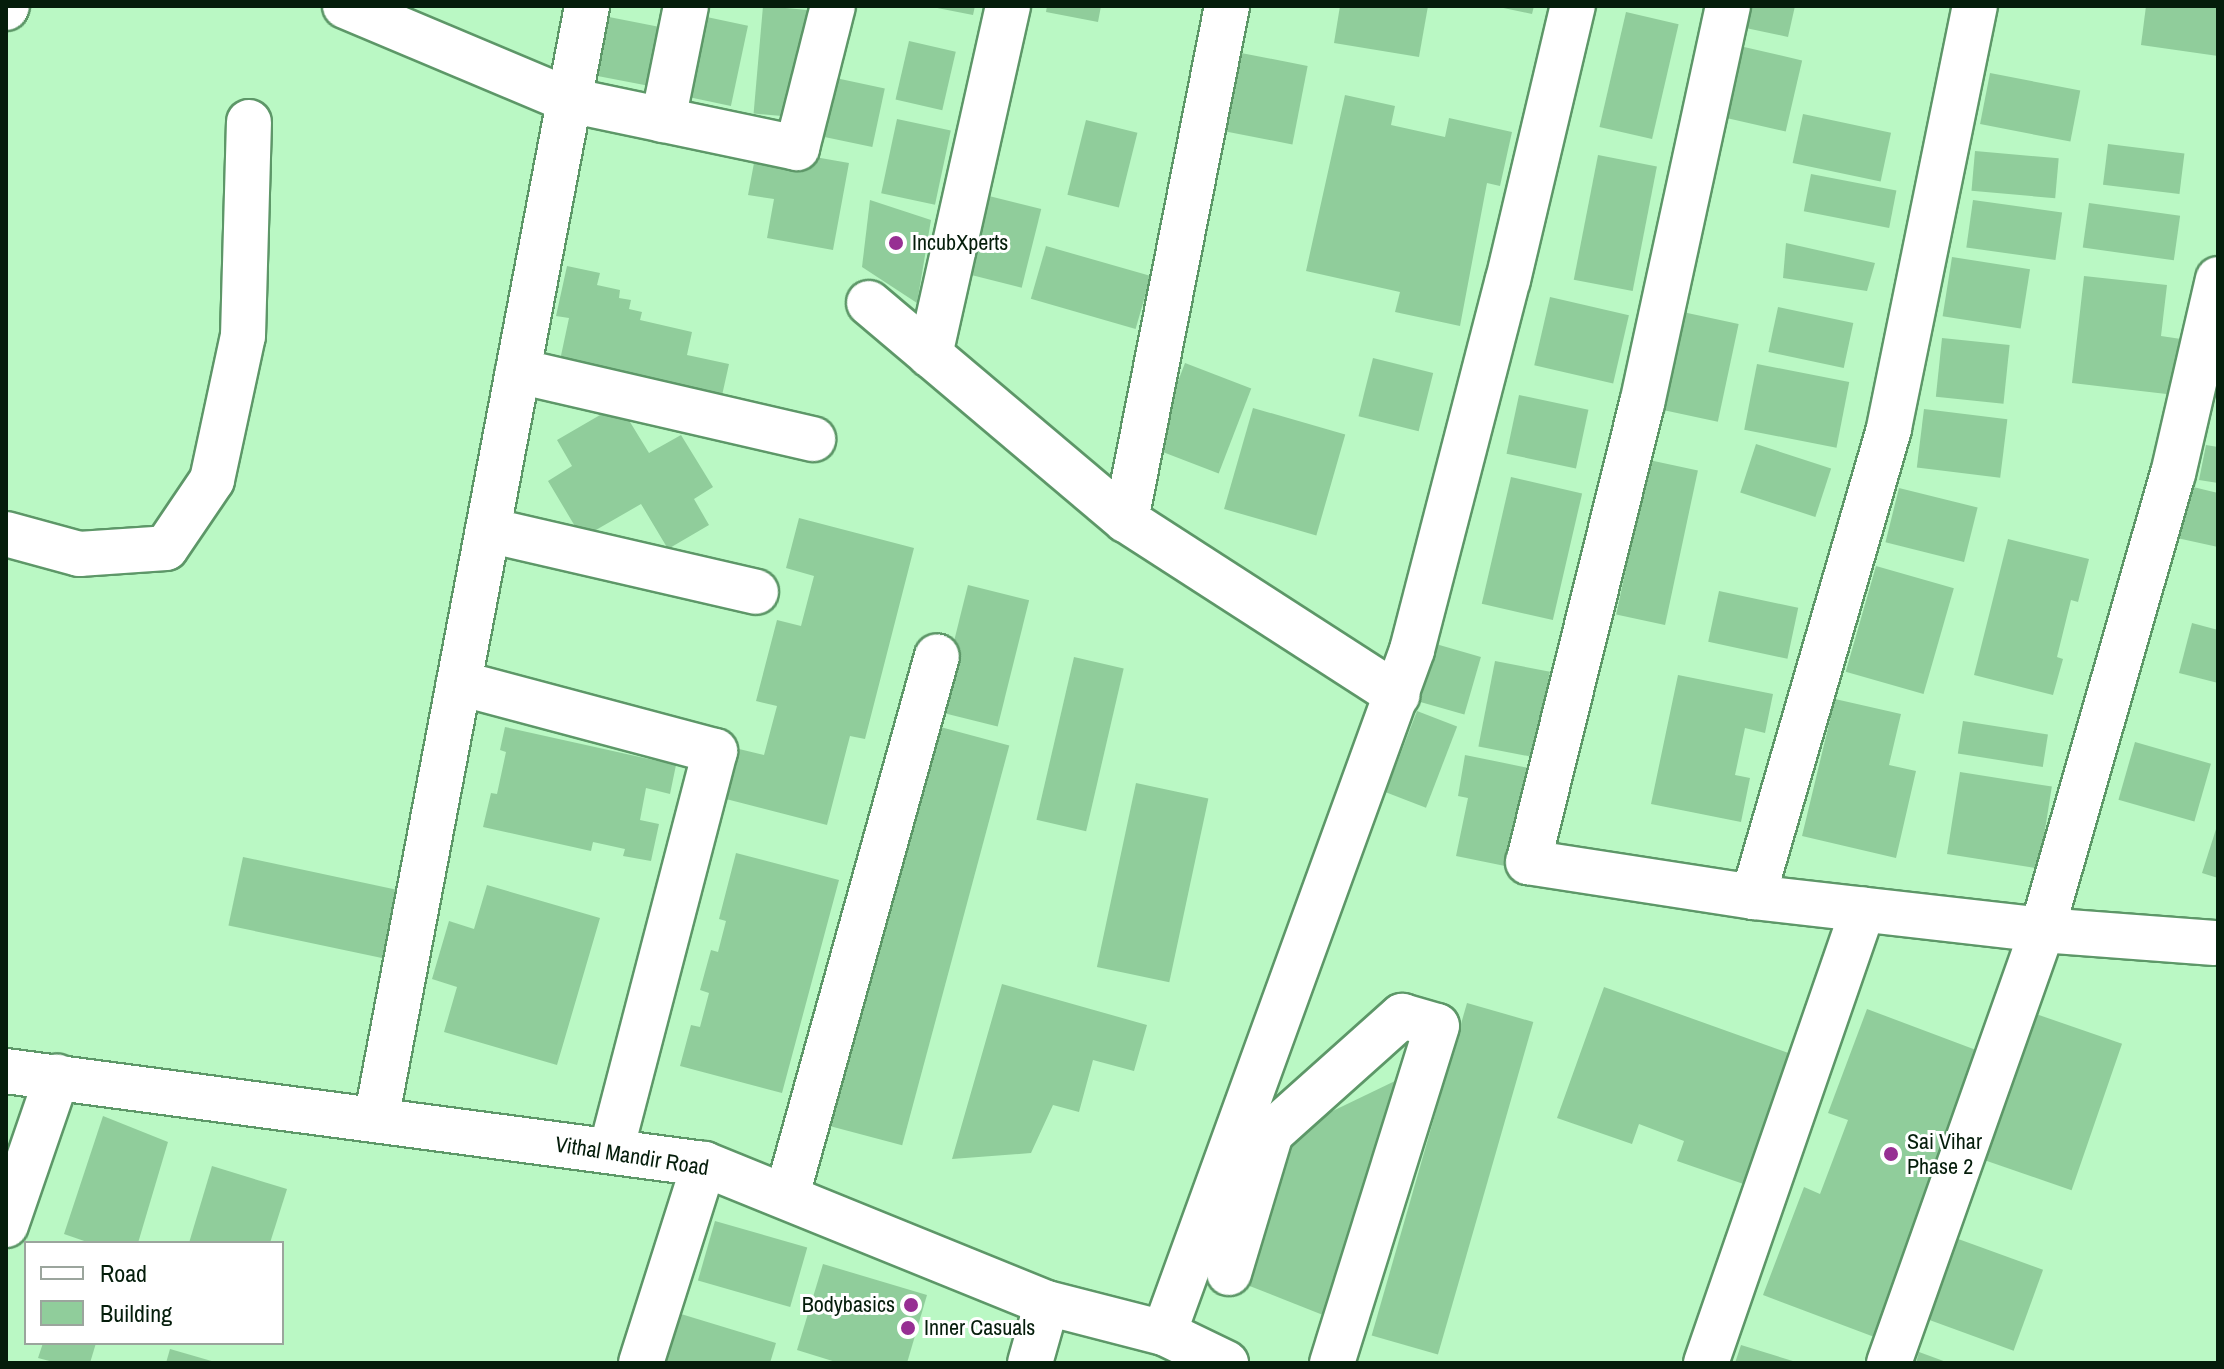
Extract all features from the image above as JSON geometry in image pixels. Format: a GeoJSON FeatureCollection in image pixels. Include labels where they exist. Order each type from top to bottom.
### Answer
{"type":"FeatureCollection","features":[{"type":"Feature","properties":{"kind":"street"},"geometry":{"type":"LineString","coordinates":[[345,6],[569,100],[797,148],[833,6]]}},
{"type":"Feature","properties":{"kind":"street"},"geometry":{"type":"LineString","coordinates":[[376,1120],[587,6]]}},
{"type":"Feature","properties":{"kind":"street"},"geometry":{"type":"LineString","coordinates":[[663,120],[686,6]]}},
{"type":"Feature","properties":{"kind":"street"},"geometry":{"type":"LineString","coordinates":[[930,355],[1008,6]]}},
{"type":"Feature","properties":{"kind":"street"},"geometry":{"type":"LineString","coordinates":[[1126,520],[1227,6]]}},
{"type":"Feature","properties":{"kind":"street"},"geometry":{"type":"LineString","coordinates":[[1164,1333],[1398,695],[1508,280],[1573,6]]}},
{"type":"Feature","properties":{"kind":"street"},"geometry":{"type":"LineString","coordinates":[[1728,6],[1642,403],[1528,862],[1753,897],[2042,930],[2215,943]]}},
{"type":"Feature","properties":{"kind":"street"},"geometry":{"type":"LineString","coordinates":[[1753,897],[1889,428],[1975,6]]}},
{"type":"Feature","properties":{"kind":"street"},"geometry":{"type":"LineString","coordinates":[[6,534],[79,554],[166,548],[212,480],[243,336],[249,122]]}},
{"type":"Feature","properties":{"kind":"street"},"geometry":{"type":"LineString","coordinates":[[1889,1363],[2042,930],[2173,474],[2218,279]]}},
{"type":"Feature","properties":{"kind":"street"},"geometry":{"type":"LineString","coordinates":[[869,303],[1126,520],[1398,695]]}},
{"type":"Feature","properties":{"kind":"street"},"geometry":{"type":"LineString","coordinates":[[518,371],[813,439]]}},
{"type":"Feature","properties":{"kind":"street"},"geometry":{"type":"LineString","coordinates":[[488,530],[756,592]]}},
{"type":"Feature","properties":{"kind":"street"},"geometry":{"type":"LineString","coordinates":[[787,1195],[937,656]]}},
{"type":"Feature","properties":{"kind":"street"},"geometry":{"type":"LineString","coordinates":[[459,683],[715,751],[611,1151]]}},
{"type":"Feature","properties":{"kind":"street"},"geometry":{"type":"LineString","coordinates":[[1706,1363],[1863,909]]}},
{"type":"Feature","properties":{"kind":"street"},"geometry":{"type":"LineString","coordinates":[[1229,1273],[1271,1133],[1402,1016],[1437,1026],[1332,1363]]}},
{"type":"Feature","properties":{"kind":"street","name":"Vithal Mandir Road"},"geometry":{"type":"LineString","coordinates":[[6,1071],[704,1164],[787,1195],[1047,1303],[1164,1333],[1226,1363]]}},
{"type":"Feature","properties":{"kind":"street"},"geometry":{"type":"LineString","coordinates":[[6,1225],[57,1077]]}},
{"type":"Feature","properties":{"kind":"street"},"geometry":{"type":"LineString","coordinates":[[641,1363],[704,1164]]}},
{"type":"Feature","properties":{"kind":"street"},"geometry":{"type":"LineString","coordinates":[[1030,1363],[1047,1303]]}},
{"type":"Feature","properties":{"kind":"building"},"geometry":{"type":"Polygon","coordinates":[[[763,6],[808,10],[798,118],[754,114],[763,6]]]}},
{"type":"Feature","properties":{"kind":"building"},"geometry":{"type":"Polygon","coordinates":[[[927,6],[975,6],[973,15],[927,6]]]}},
{"type":"Feature","properties":{"kind":"building"},"geometry":{"type":"Polygon","coordinates":[[[1047,6],[1101,6],[1098,22],[1046,12],[1047,6]]]}},
{"type":"Feature","properties":{"kind":"building"},"geometry":{"type":"Polygon","coordinates":[[[1340,6],[1428,6],[1419,57],[1334,43],[1340,6]]]}},
{"type":"Feature","properties":{"kind":"building"},"geometry":{"type":"Polygon","coordinates":[[[1494,6],[1534,6],[1532,14],[1494,6]]]}},
{"type":"Feature","properties":{"kind":"building"},"geometry":{"type":"Polygon","coordinates":[[[1745,6],[1795,6],[1788,37],[1741,27],[1745,6]]]}},
{"type":"Feature","properties":{"kind":"building"},"geometry":{"type":"Polygon","coordinates":[[[2146,6],[2218,6],[2218,56],[2141,45],[2146,6]]]}},
{"type":"Feature","properties":{"kind":"building"},"geometry":{"type":"Polygon","coordinates":[[[1626,12],[1679,24],[1652,139],[1599,127],[1626,12]]]}},
{"type":"Feature","properties":{"kind":"building"},"geometry":{"type":"Polygon","coordinates":[[[702,16],[748,26],[731,106],[685,96],[702,16]]]}},
{"type":"Feature","properties":{"kind":"building"},"geometry":{"type":"Polygon","coordinates":[[[609,17],[665,28],[654,87],[598,76],[609,17]]]}},
{"type":"Feature","properties":{"kind":"building"},"geometry":{"type":"Polygon","coordinates":[[[909,41],[956,52],[942,110],[896,99],[909,41]]]}},
{"type":"Feature","properties":{"kind":"building"},"geometry":{"type":"Polygon","coordinates":[[[1731,44],[1802,60],[1786,132],[1715,115],[1731,44]]]}},
{"type":"Feature","properties":{"kind":"building"},"geometry":{"type":"Polygon","coordinates":[[[1236,52],[1308,66],[1292,144],[1221,131],[1236,52]]]}},
{"type":"Feature","properties":{"kind":"building"},"geometry":{"type":"Polygon","coordinates":[[[1990,73],[2080,91],[2070,142],[1980,124],[1990,73]]]}},
{"type":"Feature","properties":{"kind":"building"},"geometry":{"type":"Polygon","coordinates":[[[831,77],[885,88],[872,147],[819,136],[831,77]]]}},
{"type":"Feature","properties":{"kind":"building"},"geometry":{"type":"Polygon","coordinates":[[[1345,95],[1395,106],[1391,125],[1445,137],[1449,118],[1512,132],[1500,186],[1487,183],[1460,326],[1395,312],[1400,292],[1306,271],[1345,95]]]}},
{"type":"Feature","properties":{"kind":"building"},"geometry":{"type":"Polygon","coordinates":[[[1803,114],[1891,133],[1881,182],[1793,163],[1803,114]]]}},
{"type":"Feature","properties":{"kind":"building"},"geometry":{"type":"Polygon","coordinates":[[[897,119],[951,130],[935,205],[881,193],[897,119]]]}},
{"type":"Feature","properties":{"kind":"building"},"geometry":{"type":"Polygon","coordinates":[[[1086,120],[1137,133],[1119,208],[1067,195],[1086,120]]]}},
{"type":"Feature","properties":{"kind":"building"},"geometry":{"type":"Polygon","coordinates":[[[2108,144],[2184,153],[2179,194],[2103,185],[2108,144]]]}},
{"type":"Feature","properties":{"kind":"building"},"geometry":{"type":"Polygon","coordinates":[[[757,147],[849,163],[833,250],[767,238],[774,199],[748,195],[757,147]]]}},
{"type":"Feature","properties":{"kind":"building"},"geometry":{"type":"Polygon","coordinates":[[[1975,151],[2059,158],[2055,198],[1972,191],[1975,151]]]}},
{"type":"Feature","properties":{"kind":"building"},"geometry":{"type":"Polygon","coordinates":[[[1598,155],[1657,166],[1633,291],[1574,280],[1598,155]]]}},
{"type":"Feature","properties":{"kind":"building"},"geometry":{"type":"Polygon","coordinates":[[[1811,174],[1896,191],[1889,228],[1804,211],[1811,174]]]}},
{"type":"Feature","properties":{"kind":"building"},"geometry":{"type":"Polygon","coordinates":[[[985,195],[1041,209],[1022,288],[965,274],[985,195]]]}},
{"type":"Feature","properties":{"kind":"building","name":"IncubXperts"},"geometry":{"type":"Polygon","coordinates":[[[870,200],[931,220],[917,303],[862,267],[870,200]]]}},
{"type":"Feature","properties":{"kind":"building"},"geometry":{"type":"Polygon","coordinates":[[[1973,200],[2062,213],[2055,260],[1966,248],[1973,200]]]}},
{"type":"Feature","properties":{"kind":"building"},"geometry":{"type":"Polygon","coordinates":[[[2089,203],[2180,216],[2174,260],[2083,248],[2089,203]]]}},
{"type":"Feature","properties":{"kind":"building"},"geometry":{"type":"Polygon","coordinates":[[[1786,243],[1875,263],[1867,291],[1783,278],[1786,243]]]}},
{"type":"Feature","properties":{"kind":"building"},"geometry":{"type":"Polygon","coordinates":[[[1046,246],[1151,276],[1136,329],[1031,299],[1046,246]]]}},
{"type":"Feature","properties":{"kind":"building"},"geometry":{"type":"Polygon","coordinates":[[[1952,257],[2030,269],[2021,329],[1943,316],[1952,257]]]}},
{"type":"Feature","properties":{"kind":"building"},"geometry":{"type":"Polygon","coordinates":[[[567,266],[600,273],[597,285],[620,290],[619,298],[631,300],[629,309],[642,312],[640,320],[692,332],[687,355],[729,364],[721,400],[559,365],[569,318],[556,316],[567,266]]]}},
{"type":"Feature","properties":{"kind":"building"},"geometry":{"type":"Polygon","coordinates":[[[2084,276],[2167,285],[2161,336],[2181,339],[2175,395],[2072,383],[2084,276]]]}},
{"type":"Feature","properties":{"kind":"building"},"geometry":{"type":"Polygon","coordinates":[[[1550,297],[1629,315],[1613,383],[1534,365],[1550,297]]]}},
{"type":"Feature","properties":{"kind":"building"},"geometry":{"type":"Polygon","coordinates":[[[1778,307],[1853,323],[1844,368],[1768,352],[1778,307]]]}},
{"type":"Feature","properties":{"kind":"building"},"geometry":{"type":"Polygon","coordinates":[[[1678,311],[1739,324],[1718,422],[1657,409],[1678,311]]]}},
{"type":"Feature","properties":{"kind":"building"},"geometry":{"type":"Polygon","coordinates":[[[1942,338],[2010,345],[2003,404],[1936,397],[1942,338]]]}},
{"type":"Feature","properties":{"kind":"building"},"geometry":{"type":"Polygon","coordinates":[[[1373,358],[1433,373],[1419,431],[1358,416],[1373,358]]]}},
{"type":"Feature","properties":{"kind":"building"},"geometry":{"type":"Polygon","coordinates":[[[1185,363],[1251,388],[1219,473],[1152,448],[1185,363]]]}},
{"type":"Feature","properties":{"kind":"building"},"geometry":{"type":"Polygon","coordinates":[[[1757,364],[1849,382],[1836,448],[1744,430],[1757,364]]]}},
{"type":"Feature","properties":{"kind":"building"},"geometry":{"type":"Polygon","coordinates":[[[1519,395],[1588,410],[1576,468],[1507,454],[1519,395]]]}},
{"type":"Feature","properties":{"kind":"building"},"geometry":{"type":"Polygon","coordinates":[[[619,404],[649,453],[681,435],[713,487],[694,499],[709,525],[668,549],[641,504],[582,538],[548,481],[572,466],[557,440],[619,404]]]}},
{"type":"Feature","properties":{"kind":"building"},"geometry":{"type":"Polygon","coordinates":[[[1253,408],[1345,434],[1316,535],[1224,509],[1253,408]]]}},
{"type":"Feature","properties":{"kind":"building"},"geometry":{"type":"Polygon","coordinates":[[[1924,409],[2007,419],[2000,478],[1917,468],[1924,409]]]}},
{"type":"Feature","properties":{"kind":"building"},"geometry":{"type":"Polygon","coordinates":[[[1756,444],[1831,468],[1815,517],[1740,493],[1756,444]]]}},
{"type":"Feature","properties":{"kind":"building"},"geometry":{"type":"Polygon","coordinates":[[[2206,445],[2218,447],[2218,483],[2199,480],[2206,445]]]}},
{"type":"Feature","properties":{"kind":"building"},"geometry":{"type":"Polygon","coordinates":[[[1649,460],[1698,470],[1665,625],[1616,615],[1649,460]]]}},
{"type":"Feature","properties":{"kind":"building"},"geometry":{"type":"Polygon","coordinates":[[[1511,477],[1582,493],[1553,620],[1482,604],[1511,477]]]}},
{"type":"Feature","properties":{"kind":"building"},"geometry":{"type":"Polygon","coordinates":[[[2189,486],[2218,493],[2218,547],[2177,538],[2189,486]]]}},
{"type":"Feature","properties":{"kind":"building"},"geometry":{"type":"Polygon","coordinates":[[[1899,488],[1978,508],[1964,562],[1885,542],[1899,488]]]}},
{"type":"Feature","properties":{"kind":"building"},"geometry":{"type":"Polygon","coordinates":[[[799,518],[914,548],[865,739],[850,736],[827,825],[726,799],[739,749],[764,755],[777,706],[756,701],[777,620],[801,626],[814,576],[786,568],[799,518]]]}},
{"type":"Feature","properties":{"kind":"building"},"geometry":{"type":"Polygon","coordinates":[[[2008,539],[2089,559],[2078,602],[2071,600],[2057,657],[2063,659],[2053,695],[1974,675],[2008,539]]]}},
{"type":"Feature","properties":{"kind":"building"},"geometry":{"type":"Polygon","coordinates":[[[1876,566],[1954,588],[1924,694],[1846,672],[1876,566]]]}},
{"type":"Feature","properties":{"kind":"building"},"geometry":{"type":"Polygon","coordinates":[[[968,585],[1029,600],[998,726],[937,711],[968,585]]]}},
{"type":"Feature","properties":{"kind":"building"},"geometry":{"type":"Polygon","coordinates":[[[1719,591],[1798,608],[1787,659],[1708,642],[1719,591]]]}},
{"type":"Feature","properties":{"kind":"building"},"geometry":{"type":"Polygon","coordinates":[[[2192,623],[2218,630],[2218,683],[2179,673],[2192,623]]]}},
{"type":"Feature","properties":{"kind":"building"},"geometry":{"type":"Polygon","coordinates":[[[1429,642],[1481,657],[1464,715],[1412,700],[1429,642]]]}},
{"type":"Feature","properties":{"kind":"building"},"geometry":{"type":"Polygon","coordinates":[[[1074,657],[1124,668],[1086,831],[1036,820],[1074,657]]]}},
{"type":"Feature","properties":{"kind":"building"},"geometry":{"type":"Polygon","coordinates":[[[1495,661],[1550,672],[1533,757],[1478,746],[1495,661]]]}},
{"type":"Feature","properties":{"kind":"building"},"geometry":{"type":"Polygon","coordinates":[[[1678,675],[1773,694],[1765,733],[1745,728],[1735,775],[1750,778],[1741,822],[1651,804],[1678,675]]]}},
{"type":"Feature","properties":{"kind":"building"},"geometry":{"type":"Polygon","coordinates":[[[1835,699],[1901,714],[1889,765],[1916,771],[1896,858],[1802,836],[1835,699]]]}},
{"type":"Feature","properties":{"kind":"building"},"geometry":{"type":"Polygon","coordinates":[[[1417,711],[1457,726],[1426,808],[1386,792],[1417,711]]]}},
{"type":"Feature","properties":{"kind":"building"},"geometry":{"type":"Polygon","coordinates":[[[1963,721],[2048,734],[2043,767],[1958,754],[1963,721]]]}},
{"type":"Feature","properties":{"kind":"building"},"geometry":{"type":"Polygon","coordinates":[[[933,725],[1009,745],[902,1145],[826,1125],[933,725]]]}},
{"type":"Feature","properties":{"kind":"building"},"geometry":{"type":"Polygon","coordinates":[[[505,727],[676,765],[670,794],[646,788],[640,820],[659,824],[651,861],[623,856],[625,849],[593,842],[591,851],[483,827],[491,793],[497,794],[506,752],[500,750],[505,727]]]}},
{"type":"Feature","properties":{"kind":"building"},"geometry":{"type":"Polygon","coordinates":[[[2135,742],[2211,764],[2194,821],[2118,800],[2135,742]]]}},
{"type":"Feature","properties":{"kind":"building"},"geometry":{"type":"Polygon","coordinates":[[[1465,755],[1529,768],[1510,867],[1456,856],[1468,798],[1458,796],[1465,755]]]}},
{"type":"Feature","properties":{"kind":"building"},"geometry":{"type":"Polygon","coordinates":[[[1960,772],[2052,787],[2039,869],[1947,854],[1960,772]]]}},
{"type":"Feature","properties":{"kind":"building"},"geometry":{"type":"Polygon","coordinates":[[[1136,783],[1208,798],[1169,982],[1097,967],[1136,783]]]}},
{"type":"Feature","properties":{"kind":"building"},"geometry":{"type":"Polygon","coordinates":[[[2218,826],[2218,878],[2202,873],[2218,826]]]}},
{"type":"Feature","properties":{"kind":"building"},"geometry":{"type":"Polygon","coordinates":[[[736,853],[839,880],[782,1093],[680,1066],[691,1025],[700,1027],[709,993],[700,990],[711,950],[718,952],[726,921],[719,919],[736,853]]]}},
{"type":"Feature","properties":{"kind":"building"},"geometry":{"type":"Polygon","coordinates":[[[243,857],[408,892],[394,961],[228,925],[243,857]]]}},
{"type":"Feature","properties":{"kind":"building"},"geometry":{"type":"Polygon","coordinates":[[[487,885],[600,918],[557,1065],[444,1032],[457,987],[432,979],[449,921],[474,929],[487,885]]]}},
{"type":"Feature","properties":{"kind":"building"},"geometry":{"type":"Polygon","coordinates":[[[1002,984],[1147,1025],[1134,1071],[1093,1060],[1079,1112],[1053,1105],[1031,1153],[952,1159],[1002,984]]]}},
{"type":"Feature","properties":{"kind":"building"},"geometry":{"type":"Polygon","coordinates":[[[1604,987],[1805,1059],[1758,1189],[1677,1161],[1684,1141],[1639,1124],[1632,1144],[1557,1118],[1604,987]]]}},
{"type":"Feature","properties":{"kind":"building"},"geometry":{"type":"Polygon","coordinates":[[[1467,1003],[1533,1022],[1438,1355],[1372,1336],[1467,1003]]]}},
{"type":"Feature","properties":{"kind":"building","name":"Sai Vihar Phase 2"},"geometry":{"type":"Polygon","coordinates":[[[1867,1009],[1984,1053],[1877,1338],[1763,1295],[1804,1187],[1820,1194],[1848,1120],[1828,1113],[1867,1009]]]}},
{"type":"Feature","properties":{"kind":"building"},"geometry":{"type":"Polygon","coordinates":[[[2036,1014],[2122,1044],[2072,1190],[1986,1161],[2036,1014]]]}},
{"type":"Feature","properties":{"kind":"building"},"geometry":{"type":"Polygon","coordinates":[[[1395,1081],[1328,1317],[1242,1283],[1289,1132],[1395,1081]]]}},
{"type":"Feature","properties":{"kind":"building"},"geometry":{"type":"Polygon","coordinates":[[[103,1116],[168,1142],[139,1241],[84,1241],[64,1234],[103,1116]]]}},
{"type":"Feature","properties":{"kind":"building"},"geometry":{"type":"Polygon","coordinates":[[[212,1166],[287,1189],[271,1241],[190,1241],[212,1166]]]}},
{"type":"Feature","properties":{"kind":"building"},"geometry":{"type":"Polygon","coordinates":[[[715,1221],[807,1247],[790,1307],[698,1281],[715,1221]]]}},
{"type":"Feature","properties":{"kind":"building"},"geometry":{"type":"Polygon","coordinates":[[[1950,1236],[2043,1270],[2014,1351],[1921,1317],[1950,1236]]]}},
{"type":"Feature","properties":{"kind":"building"},"geometry":{"type":"Polygon","coordinates":[[[823,1264],[927,1295],[907,1363],[839,1363],[797,1350],[823,1264]]]}},
{"type":"Feature","properties":{"kind":"building"},"geometry":{"type":"Polygon","coordinates":[[[681,1314],[776,1343],[770,1363],[666,1363],[681,1314]]]}},
{"type":"Feature","properties":{"kind":"building"},"geometry":{"type":"Polygon","coordinates":[[[42,1345],[95,1345],[90,1363],[57,1363],[38,1358],[42,1345]]]}},
{"type":"Feature","properties":{"kind":"building"},"geometry":{"type":"Polygon","coordinates":[[[1741,1345],[1796,1362],[1796,1363],[1735,1363],[1741,1345]]]}},
{"type":"Feature","properties":{"kind":"building"},"geometry":{"type":"Polygon","coordinates":[[[170,1349],[215,1362],[215,1363],[166,1363],[170,1349]]]}},
{"type":"Feature","properties":{"kind":"building"},"geometry":{"type":"Polygon","coordinates":[[[1919,1352],[1949,1363],[1916,1363],[1919,1352]]]}},
{"type":"Feature","properties":{"kind":"place","name":"IncubXperts"},"geometry":{"type":"Point","coordinates":[896,243]}},
{"type":"Feature","properties":{"kind":"place","name":"Sai Vihar Phase 2"},"geometry":{"type":"Point","coordinates":[1891,1154]}},
{"type":"Feature","properties":{"kind":"place","name":"Bodybasics"},"geometry":{"type":"Point","coordinates":[911,1305]}},
{"type":"Feature","properties":{"kind":"place","name":"Inner Casuals"},"geometry":{"type":"Point","coordinates":[908,1328]}}]}
